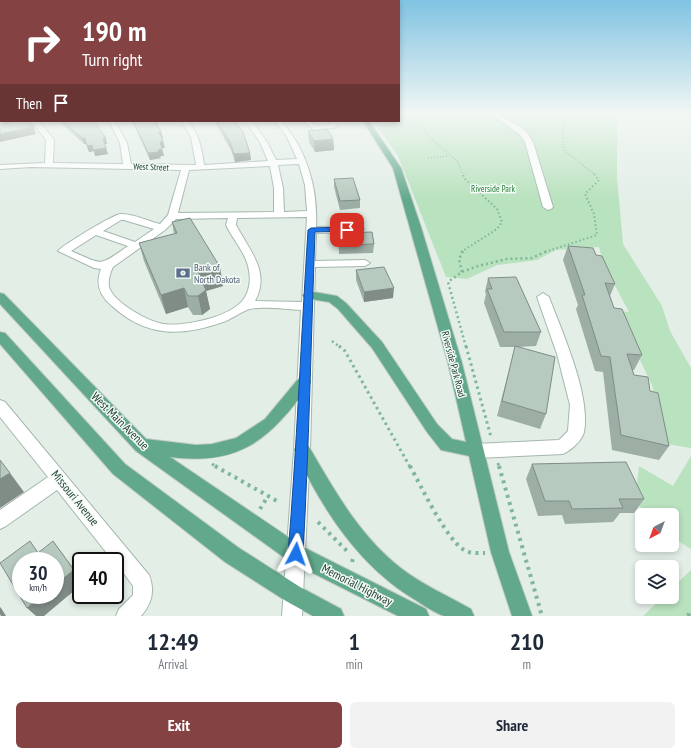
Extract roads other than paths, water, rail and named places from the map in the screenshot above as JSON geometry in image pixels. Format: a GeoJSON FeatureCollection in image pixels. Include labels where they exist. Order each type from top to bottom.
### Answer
{"type":"FeatureCollection","features":[{"type":"Feature","properties":{"kind":"main road","name":"Riverside Park Road"},"geometry":{"type":"LineString","coordinates":[[382,143],[389,152],[397,168],[416,226],[455,363],[500,552],[522,616]]}},
{"type":"Feature","properties":{"kind":"main road","name":"West Main Avenue"},"geometry":{"type":"LineString","coordinates":[[0,296],[142,446],[296,554]]}},
{"type":"Feature","properties":{"kind":"main road"},"geometry":{"type":"LineString","coordinates":[[308,300],[333,299],[342,306],[377,345],[402,380],[432,428],[447,445],[476,451]]}},
{"type":"Feature","properties":{"kind":"main road"},"geometry":{"type":"LineString","coordinates":[[0,336],[120,469],[232,554],[293,594],[334,616]]}},
{"type":"Feature","properties":{"kind":"main road"},"geometry":{"type":"LineString","coordinates":[[142,446],[182,453],[209,453],[244,442],[270,423],[304,382]]}},
{"type":"Feature","properties":{"kind":"main road"},"geometry":{"type":"LineString","coordinates":[[302,450],[345,522],[377,559],[396,575],[464,616]]}},
{"type":"Feature","properties":{"kind":"main road","name":"Memorial Highway"},"geometry":{"type":"LineString","coordinates":[[296,554],[419,616]]}},
{"type":"Feature","properties":{"kind":"street"},"geometry":{"type":"LineString","coordinates":[[49,165],[50,143]]}},
{"type":"Feature","properties":{"kind":"street"},"geometry":{"type":"LineString","coordinates":[[124,143],[128,156],[127,167]]}},
{"type":"Feature","properties":{"kind":"street"},"geometry":{"type":"LineString","coordinates":[[197,143],[200,168]]}},
{"type":"Feature","properties":{"kind":"street"},"geometry":{"type":"LineString","coordinates":[[266,143],[274,163],[279,193],[279,214]]}},
{"type":"Feature","properties":{"kind":"street"},"geometry":{"type":"LineString","coordinates":[[292,616],[302,450],[312,214],[309,185],[302,161],[293,143]]}},
{"type":"Feature","properties":{"kind":"street"},"geometry":{"type":"LineString","coordinates":[[529,143],[548,207]]}},
{"type":"Feature","properties":{"kind":"street","name":"West Street"},"geometry":{"type":"LineString","coordinates":[[0,167],[49,165],[200,168],[302,161]]}},
{"type":"Feature","properties":{"kind":"street"},"geometry":{"type":"LineString","coordinates":[[162,228],[125,217],[119,217],[63,251],[98,266],[108,265],[137,246],[162,228],[173,216],[186,168]]}},
{"type":"Feature","properties":{"kind":"street"},"geometry":{"type":"LineString","coordinates":[[173,216],[312,214]]}},
{"type":"Feature","properties":{"kind":"street"},"geometry":{"type":"LineString","coordinates":[[108,265],[103,275],[104,291],[116,304],[146,323],[163,329],[210,322],[229,315],[246,305],[254,290],[254,268],[231,225],[233,215]]}},
{"type":"Feature","properties":{"kind":"street"},"geometry":{"type":"LineString","coordinates":[[311,230],[359,229]]}},
{"type":"Feature","properties":{"kind":"street"},"geometry":{"type":"LineString","coordinates":[[94,231],[137,246]]}},
{"type":"Feature","properties":{"kind":"street"},"geometry":{"type":"LineString","coordinates":[[310,264],[365,263]]}},
{"type":"Feature","properties":{"kind":"street"},"geometry":{"type":"LineString","coordinates":[[476,451],[563,447],[576,433],[577,405],[564,354],[543,297]]}},
{"type":"Feature","properties":{"kind":"street"},"geometry":{"type":"LineString","coordinates":[[246,305],[308,300]]}},
{"type":"Feature","properties":{"kind":"street","name":"Missouri Avenue"},"geometry":{"type":"LineString","coordinates":[[0,406],[142,582],[144,592],[139,603],[126,616]]}},
{"type":"Feature","properties":{"kind":"street"},"geometry":{"type":"LineString","coordinates":[[0,520],[59,479]]}},
{"type":"Feature","properties":{"kind":"place","name":"Bank of North Dakota"},"geometry":{"type":"Point","coordinates":[183,273]}},
{"type":"Feature","properties":{"kind":"park label","name":"Riverside Park"},"geometry":{"type":"Point","coordinates":[493,189]}}]}
